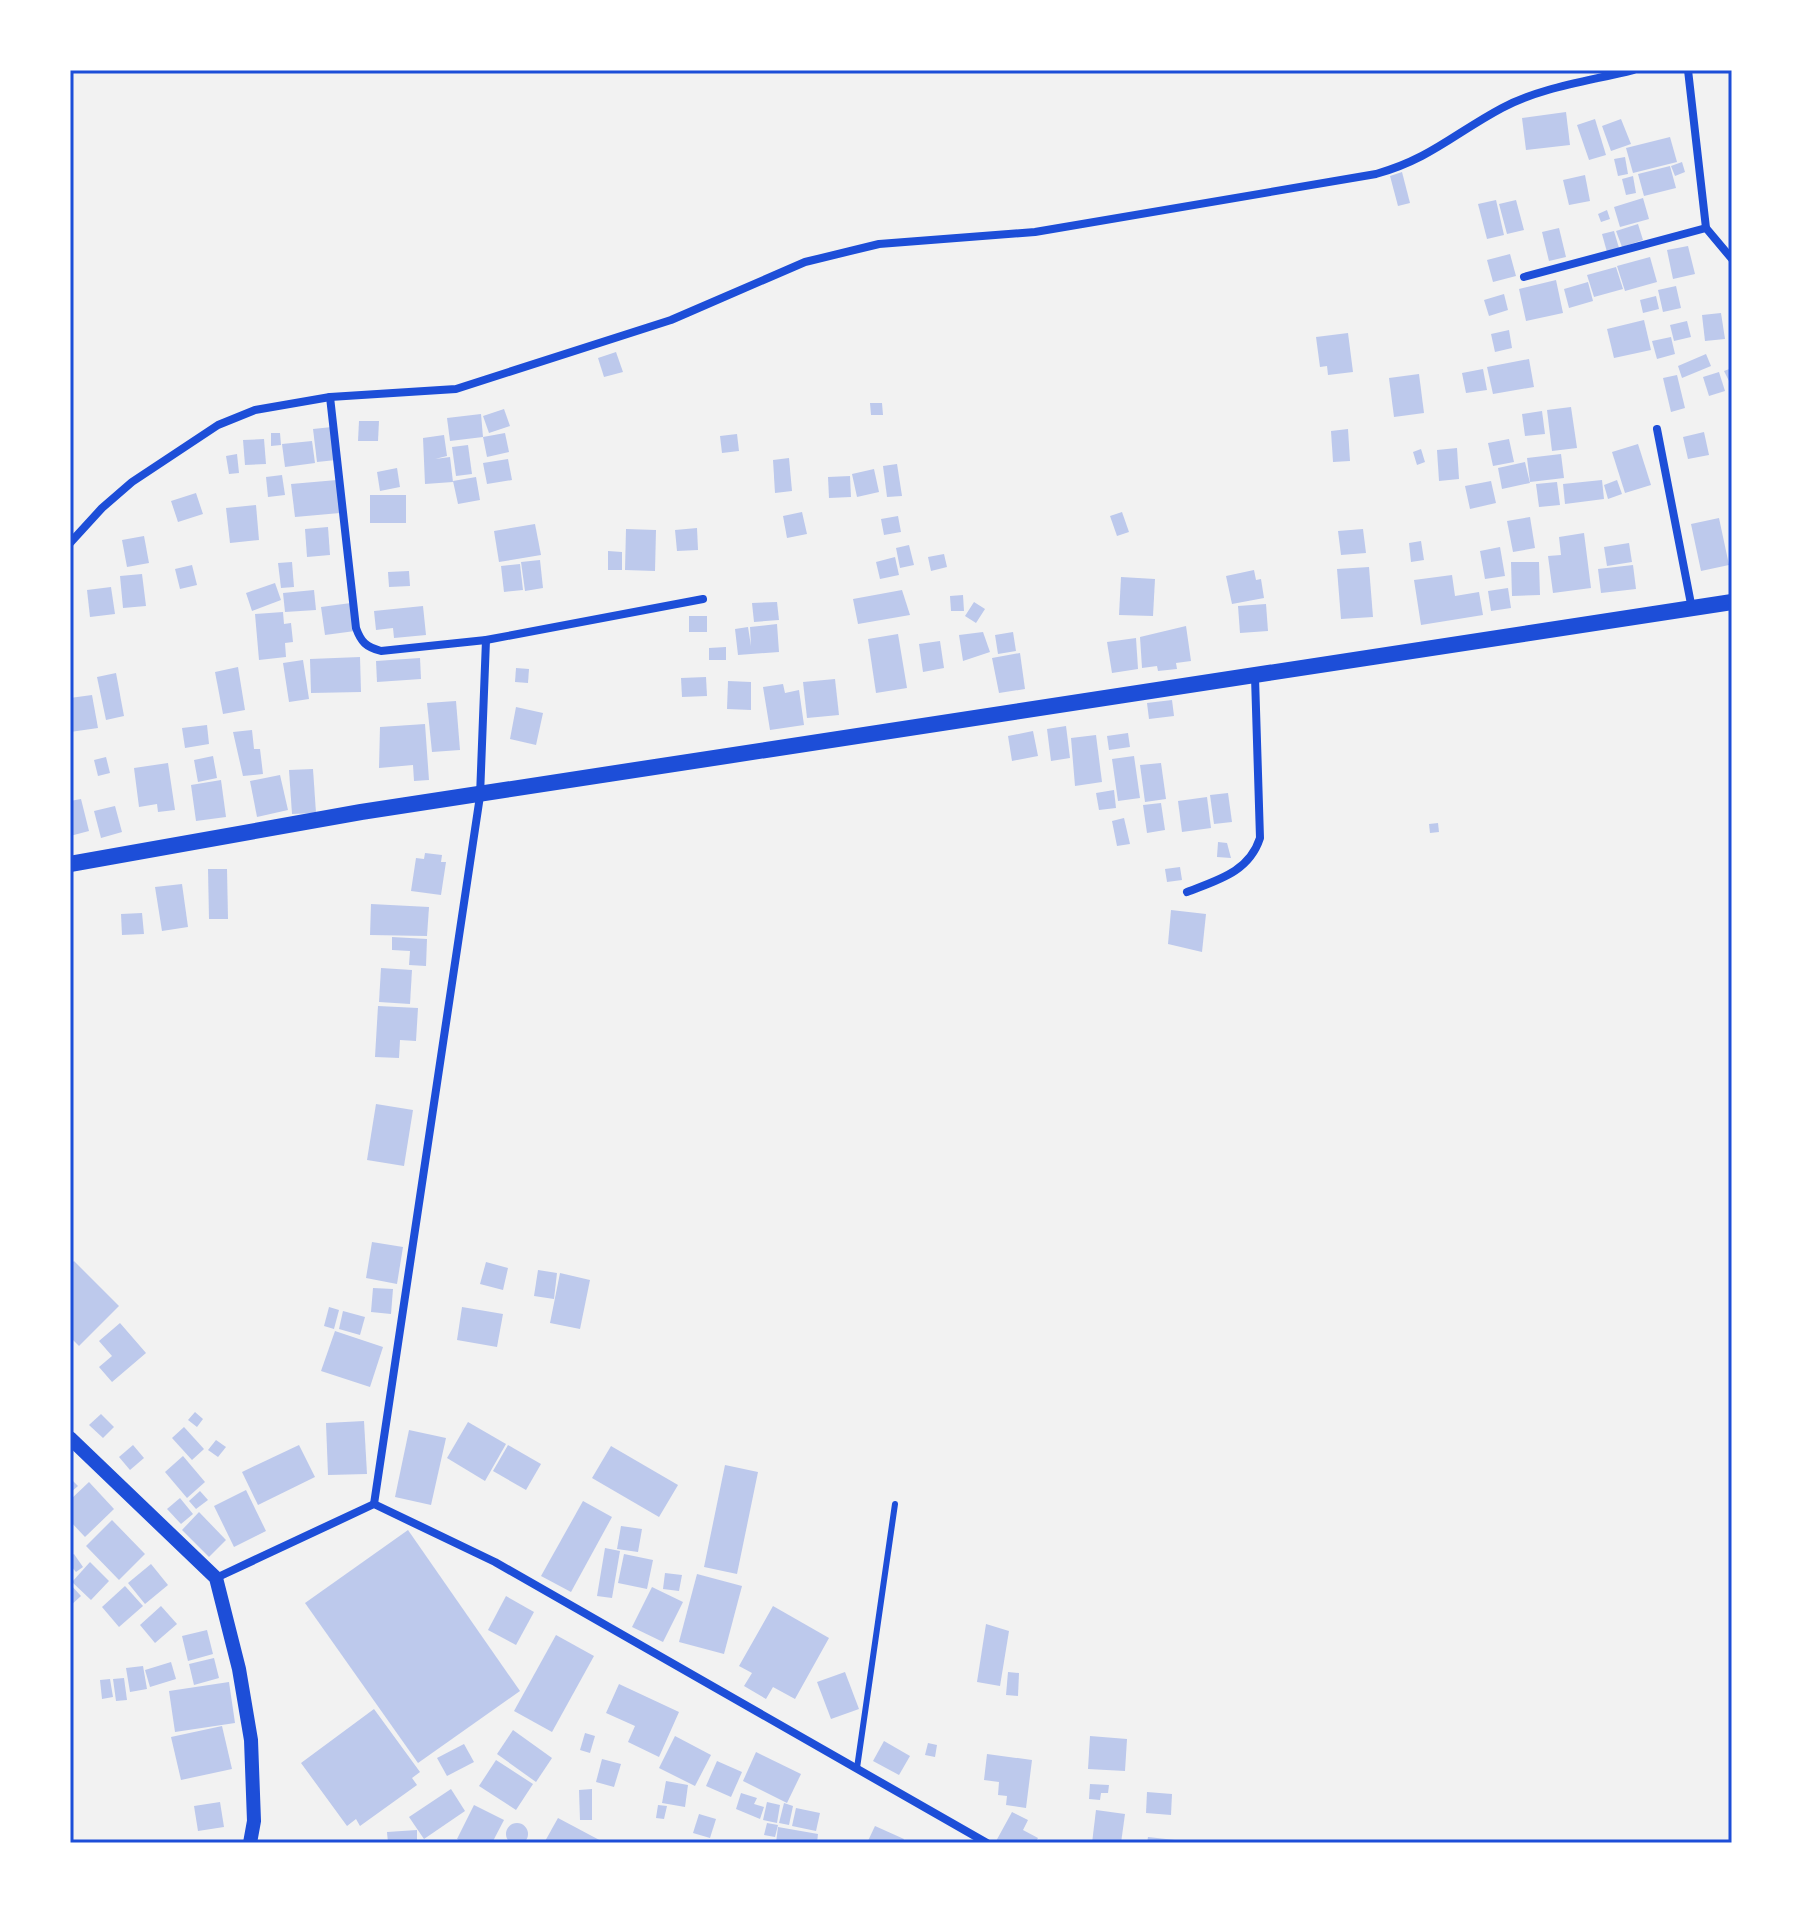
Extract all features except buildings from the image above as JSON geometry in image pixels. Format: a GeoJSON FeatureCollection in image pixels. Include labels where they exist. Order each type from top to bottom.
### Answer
{"type":"FeatureCollection","features":[{"type":"Feature","properties":{"kind":"main road"},"geometry":{"type":"LineString","coordinates":[[70,864],[361,812],[1732,602]]}},
{"type":"Feature","properties":{"kind":"street"},"geometry":{"type":"LineString","coordinates":[[70,543],[102,508],[132,482],[218,425],[255,410],[330,397],[456,389],[671,320],[805,262],[864,247],[1035,232],[1376,174],[1423,158],[1501,108],[1528,96],[1633,70]]}},
{"type":"Feature","properties":{"kind":"street"},"geometry":{"type":"LineString","coordinates":[[1688,70],[1706,228],[1732,259]]}},
{"type":"Feature","properties":{"kind":"street"},"geometry":{"type":"LineString","coordinates":[[1524,277],[1706,228]]}},
{"type":"Feature","properties":{"kind":"street"},"geometry":{"type":"LineString","coordinates":[[330,397],[359,638],[371,649],[381,651],[486,640],[703,599]]}},
{"type":"Feature","properties":{"kind":"street"},"geometry":{"type":"LineString","coordinates":[[1657,429],[1692,610]]}},
{"type":"Feature","properties":{"kind":"street"},"geometry":{"type":"LineString","coordinates":[[374,1504],[480,796],[486,640]]}},
{"type":"Feature","properties":{"kind":"street"},"geometry":{"type":"LineString","coordinates":[[1187,892],[1234,873],[1246,864],[1260,838],[1255,677]]}},
{"type":"Feature","properties":{"kind":"street"},"geometry":{"type":"LineString","coordinates":[[70,1438],[216,1578],[239,1669],[251,1740],[254,1821],[250,1843]]}},
{"type":"Feature","properties":{"kind":"street"},"geometry":{"type":"LineString","coordinates":[[216,1578],[374,1504]]}},
{"type":"Feature","properties":{"kind":"street"},"geometry":{"type":"LineString","coordinates":[[374,1504],[495,1562],[987,1843]]}},
{"type":"Feature","properties":{"kind":"lane"},"geometry":{"type":"LineString","coordinates":[[857,1768],[895,1504]]}}]}
